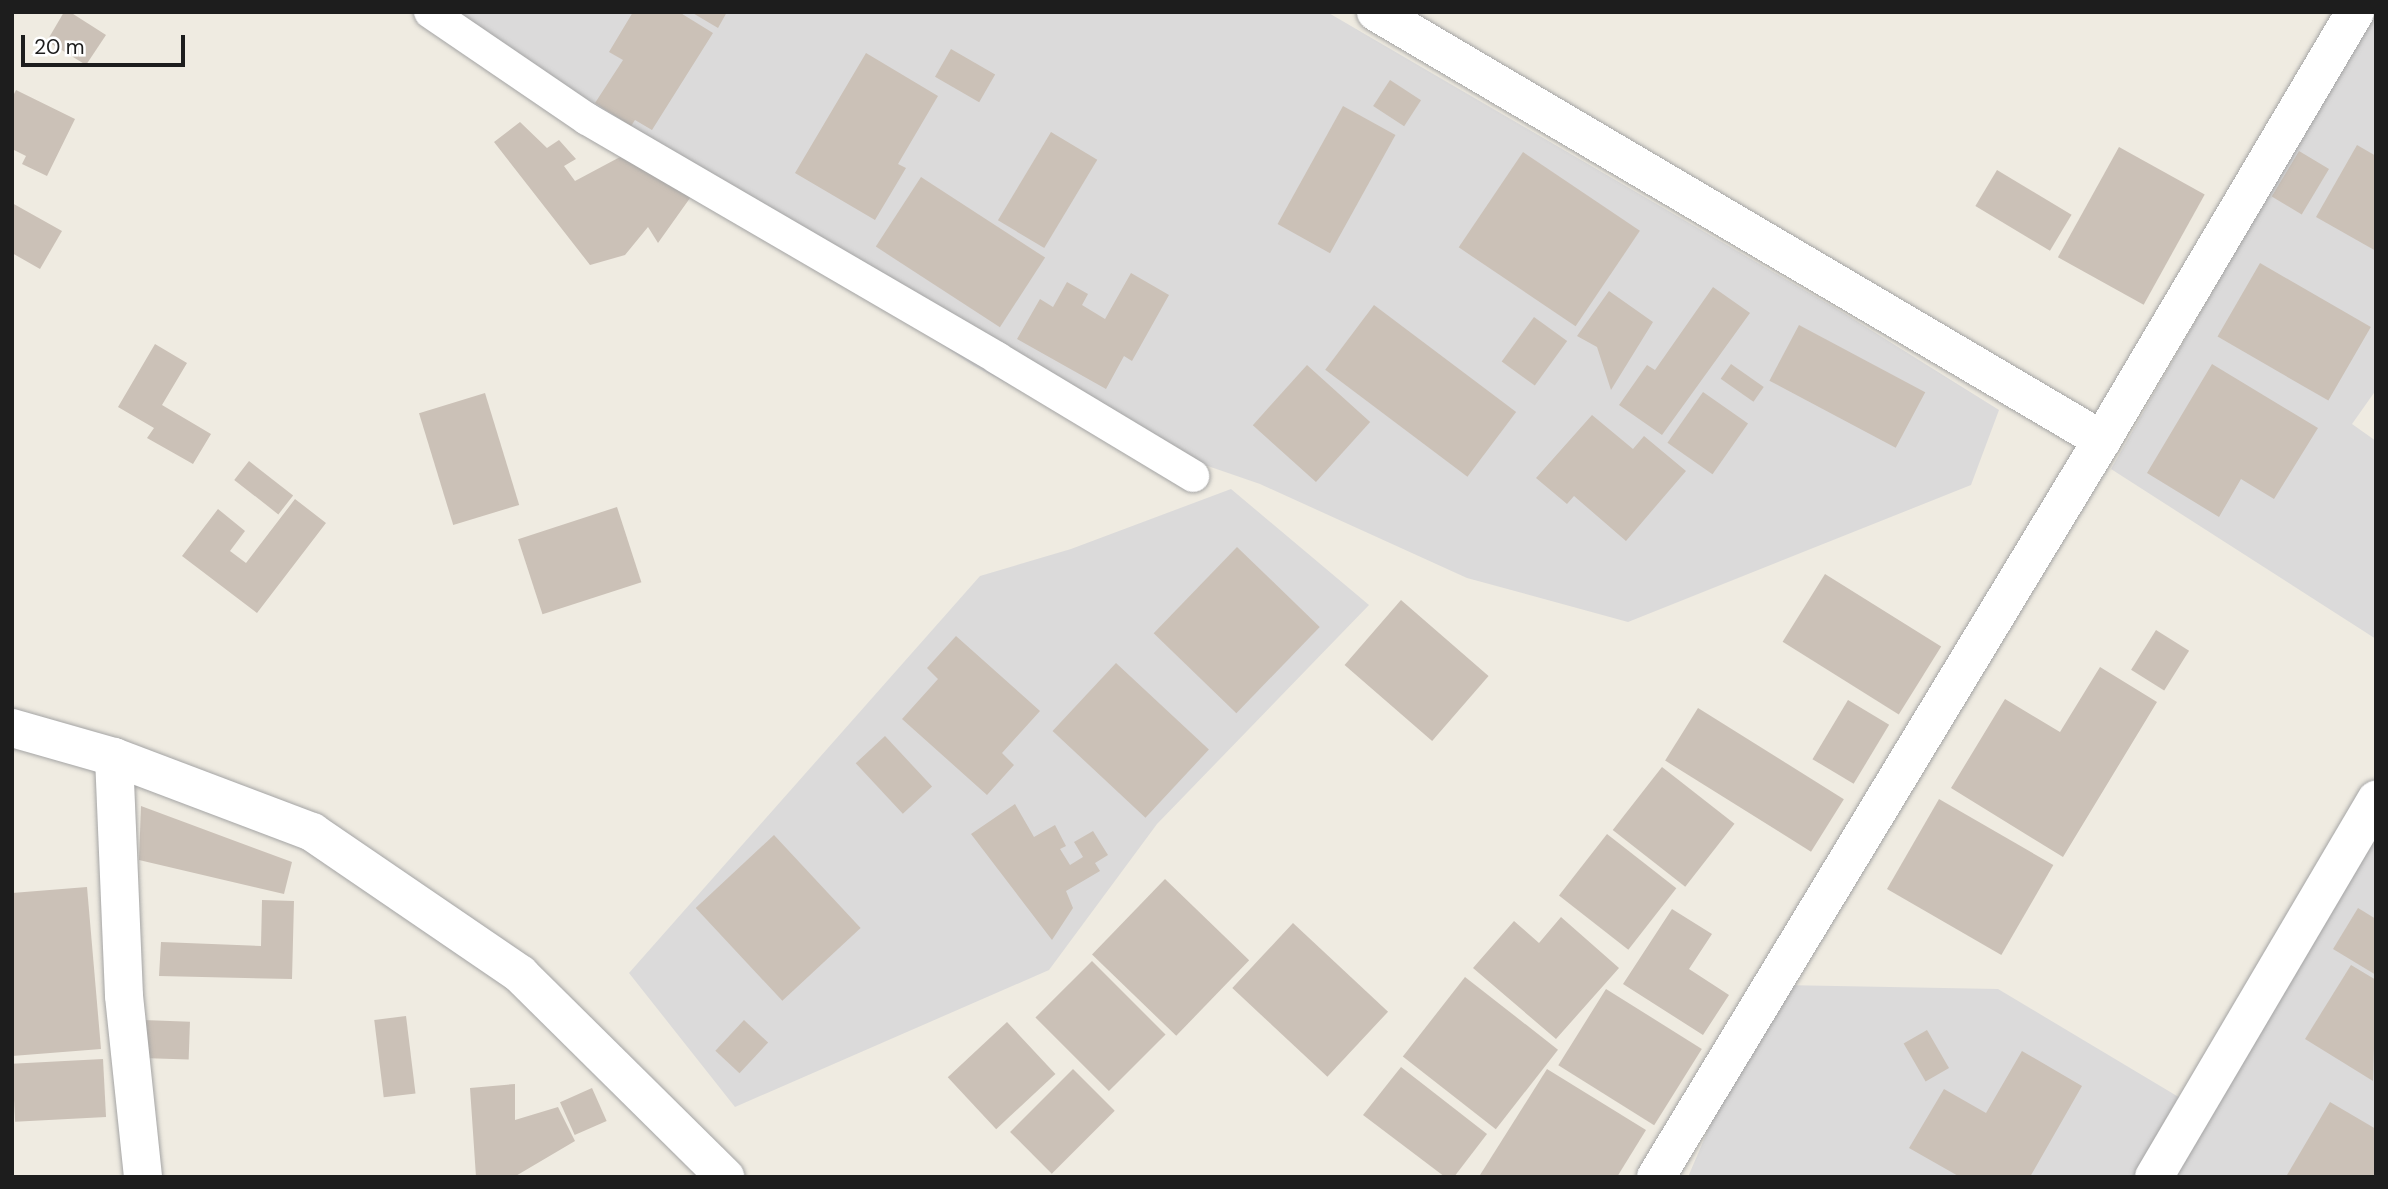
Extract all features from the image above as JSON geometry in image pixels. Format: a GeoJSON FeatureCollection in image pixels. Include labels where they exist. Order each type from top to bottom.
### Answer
{"type":"FeatureCollection","features":[{"type":"Feature","properties":{"kind":"street"},"geometry":{"type":"LineString","coordinates":[[1377,12],[2102,440]]}},
{"type":"Feature","properties":{"kind":"street"},"geometry":{"type":"LineString","coordinates":[[1656,1177],[2102,440],[2355,12]]}},
{"type":"Feature","properties":{"kind":"street"},"geometry":{"type":"LineString","coordinates":[[12,728],[114,757],[312,832],[520,974],[725,1177]]}},
{"type":"Feature","properties":{"kind":"street"},"geometry":{"type":"LineString","coordinates":[[114,757],[124,996],[143,1177]]}},
{"type":"Feature","properties":{"kind":"street"},"geometry":{"type":"LineString","coordinates":[[2154,1177],[2376,800]]}},
{"type":"Feature","properties":{"kind":"lane"},"geometry":{"type":"LineString","coordinates":[[429,12],[587,119],[998,358],[1193,476]]}},
{"type":"Feature","properties":{"kind":"shaded area"},"geometry":{"type":"Polygon","coordinates":[[[440,12],[1327,12],[1842,312],[1999,410],[1971,485],[1628,622],[1467,578],[1260,484],[1083,423],[974,366],[440,12]]]}},
{"type":"Feature","properties":{"kind":"shaded area"},"geometry":{"type":"Polygon","coordinates":[[[2372,12],[2376,12],[2376,390],[2352,424],[2376,441],[2376,639],[2111,469],[2372,12]]]}},
{"type":"Feature","properties":{"kind":"shaded area"},"geometry":{"type":"Polygon","coordinates":[[[1231,489],[1369,605],[1157,824],[1049,970],[735,1107],[629,973],[980,576],[1071,549],[1231,489]]]}},
{"type":"Feature","properties":{"kind":"shaded area"},"geometry":{"type":"Polygon","coordinates":[[[2376,832],[2376,1177],[1688,1177],[1752,1027],[1782,985],[1998,989],[2187,1102],[2376,832]]]}},
{"type":"Feature","properties":{"kind":"building"},"geometry":{"type":"Polygon","coordinates":[[[64,12],[70,12],[106,35],[86,65],[47,41],[64,12]]]}},
{"type":"Feature","properties":{"kind":"building"},"geometry":{"type":"Polygon","coordinates":[[[633,12],[679,12],[713,33],[652,130],[635,120],[631,126],[595,103],[623,60],[609,52],[633,12]]]}},
{"type":"Feature","properties":{"kind":"building"},"geometry":{"type":"Polygon","coordinates":[[[691,12],[727,12],[718,28],[691,12]]]}},
{"type":"Feature","properties":{"kind":"building"},"geometry":{"type":"Polygon","coordinates":[[[951,49],[995,75],[979,102],[935,77],[951,49]]]}},
{"type":"Feature","properties":{"kind":"building"},"geometry":{"type":"Polygon","coordinates":[[[866,53],[938,96],[898,164],[906,168],[875,220],[795,173],[866,53]]]}},
{"type":"Feature","properties":{"kind":"building"},"geometry":{"type":"Polygon","coordinates":[[[1390,80],[1421,100],[1404,126],[1373,106],[1390,80]]]}},
{"type":"Feature","properties":{"kind":"building"},"geometry":{"type":"Polygon","coordinates":[[[16,90],[75,119],[47,176],[22,164],[26,156],[12,149],[12,98],[16,90]]]}},
{"type":"Feature","properties":{"kind":"building"},"geometry":{"type":"Polygon","coordinates":[[[1343,106],[1395,135],[1330,253],[1278,224],[1343,106]]]}},
{"type":"Feature","properties":{"kind":"building"},"geometry":{"type":"Polygon","coordinates":[[[520,122],[547,148],[559,140],[576,159],[564,166],[575,181],[635,149],[695,191],[658,243],[648,227],[625,255],[590,265],[494,142],[520,122]]]}},
{"type":"Feature","properties":{"kind":"building"},"geometry":{"type":"Polygon","coordinates":[[[1051,132],[1097,160],[1044,248],[998,220],[1051,132]]]}},
{"type":"Feature","properties":{"kind":"building"},"geometry":{"type":"Polygon","coordinates":[[[2357,145],[2376,156],[2376,251],[2316,217],[2357,145]]]}},
{"type":"Feature","properties":{"kind":"building"},"geometry":{"type":"Polygon","coordinates":[[[2119,147],[2205,195],[2144,305],[2058,257],[2119,147]]]}},
{"type":"Feature","properties":{"kind":"building"},"geometry":{"type":"Polygon","coordinates":[[[2299,151],[2329,169],[2302,214],[2272,196],[2299,151]]]}},
{"type":"Feature","properties":{"kind":"building"},"geometry":{"type":"Polygon","coordinates":[[[1523,152],[1640,231],[1576,326],[1459,247],[1523,152]]]}},
{"type":"Feature","properties":{"kind":"building"},"geometry":{"type":"Polygon","coordinates":[[[1997,170],[2072,215],[2050,251],[1975,206],[1997,170]]]}},
{"type":"Feature","properties":{"kind":"building"},"geometry":{"type":"Polygon","coordinates":[[[921,177],[1045,258],[1000,327],[876,247],[921,177]]]}},
{"type":"Feature","properties":{"kind":"building"},"geometry":{"type":"Polygon","coordinates":[[[12,203],[62,231],[40,269],[12,253],[12,203]]]}},
{"type":"Feature","properties":{"kind":"building"},"geometry":{"type":"Polygon","coordinates":[[[2260,263],[2371,327],[2328,401],[2218,337],[2260,263]]]}},
{"type":"Feature","properties":{"kind":"building"},"geometry":{"type":"Polygon","coordinates":[[[1131,273],[1169,295],[1132,361],[1124,356],[1106,389],[1017,339],[1040,299],[1053,307],[1067,282],[1088,294],[1082,305],[1105,319],[1131,273]]]}},
{"type":"Feature","properties":{"kind":"building"},"geometry":{"type":"Polygon","coordinates":[[[1713,287],[1750,313],[1662,435],[1619,405],[1647,365],[1655,370],[1713,287]]]}},
{"type":"Feature","properties":{"kind":"building"},"geometry":{"type":"Polygon","coordinates":[[[1609,291],[1653,322],[1611,390],[1597,347],[1577,336],[1609,291]]]}},
{"type":"Feature","properties":{"kind":"building"},"geometry":{"type":"Polygon","coordinates":[[[1374,305],[1516,412],[1467,477],[1325,370],[1374,305]]]}},
{"type":"Feature","properties":{"kind":"building"},"geometry":{"type":"Polygon","coordinates":[[[1534,317],[1567,341],[1535,386],[1502,361],[1534,317]]]}},
{"type":"Feature","properties":{"kind":"building"},"geometry":{"type":"Polygon","coordinates":[[[1799,325],[1925,392],[1896,448],[1769,381],[1799,325]]]}},
{"type":"Feature","properties":{"kind":"building"},"geometry":{"type":"Polygon","coordinates":[[[155,344],[187,363],[162,405],[211,434],[193,464],[147,438],[154,428],[118,407],[155,344]]]}},
{"type":"Feature","properties":{"kind":"building"},"geometry":{"type":"Polygon","coordinates":[[[1731,364],[1764,387],[1753,402],[1721,379],[1731,364]]]}},
{"type":"Feature","properties":{"kind":"building"},"geometry":{"type":"Polygon","coordinates":[[[2212,364],[2318,428],[2274,499],[2241,479],[2219,517],[2147,473],[2212,364]]]}},
{"type":"Feature","properties":{"kind":"building"},"geometry":{"type":"Polygon","coordinates":[[[1307,365],[1370,422],[1316,482],[1253,425],[1307,365]]]}},
{"type":"Feature","properties":{"kind":"building"},"geometry":{"type":"Polygon","coordinates":[[[1703,392],[1748,424],[1712,474],[1667,443],[1703,392]]]}},
{"type":"Feature","properties":{"kind":"building"},"geometry":{"type":"Polygon","coordinates":[[[485,393],[519,505],[453,525],[419,413],[485,393]]]}},
{"type":"Feature","properties":{"kind":"building"},"geometry":{"type":"Polygon","coordinates":[[[1592,415],[1633,449],[1644,436],[1686,471],[1626,541],[1574,496],[1567,504],[1536,478],[1592,415]]]}},
{"type":"Feature","properties":{"kind":"building"},"geometry":{"type":"Polygon","coordinates":[[[249,461],[293,495],[278,514],[234,480],[249,461]]]}},
{"type":"Feature","properties":{"kind":"building"},"geometry":{"type":"Polygon","coordinates":[[[295,499],[326,523],[257,613],[182,556],[218,509],[245,531],[230,551],[246,563],[295,499]]]}},
{"type":"Feature","properties":{"kind":"building"},"geometry":{"type":"Polygon","coordinates":[[[617,507],[641,582],[543,614],[518,539],[617,507]]]}},
{"type":"Feature","properties":{"kind":"building"},"geometry":{"type":"Polygon","coordinates":[[[1237,547],[1320,627],[1236,713],[1154,633],[1237,547]]]}},
{"type":"Feature","properties":{"kind":"building"},"geometry":{"type":"Polygon","coordinates":[[[1825,574],[1941,647],[1899,714],[1783,642],[1825,574]]]}},
{"type":"Feature","properties":{"kind":"building"},"geometry":{"type":"Polygon","coordinates":[[[1401,600],[1489,676],[1432,741],[1345,665],[1401,600]]]}},
{"type":"Feature","properties":{"kind":"building"},"geometry":{"type":"Polygon","coordinates":[[[2156,630],[2189,651],[2164,691],[2131,670],[2156,630]]]}},
{"type":"Feature","properties":{"kind":"building"},"geometry":{"type":"Polygon","coordinates":[[[956,636],[1040,711],[1002,753],[1014,765],[987,795],[902,719],[938,679],[927,668],[956,636]]]}},
{"type":"Feature","properties":{"kind":"building"},"geometry":{"type":"Polygon","coordinates":[[[1116,663],[1209,750],[1145,818],[1053,731],[1116,663]]]}},
{"type":"Feature","properties":{"kind":"building"},"geometry":{"type":"Polygon","coordinates":[[[2100,667],[2157,702],[2063,857],[1951,788],[2005,699],[2060,732],[2100,667]]]}},
{"type":"Feature","properties":{"kind":"building"},"geometry":{"type":"Polygon","coordinates":[[[1848,700],[1889,725],[1854,784],[1812,759],[1848,700]]]}},
{"type":"Feature","properties":{"kind":"building"},"geometry":{"type":"Polygon","coordinates":[[[1698,708],[1844,799],[1811,852],[1665,761],[1698,708]]]}},
{"type":"Feature","properties":{"kind":"building"},"geometry":{"type":"Polygon","coordinates":[[[885,736],[932,786],[903,814],[856,763],[885,736]]]}},
{"type":"Feature","properties":{"kind":"building"},"geometry":{"type":"Polygon","coordinates":[[[1662,767],[1734,824],[1685,887],[1613,830],[1662,767]]]}},
{"type":"Feature","properties":{"kind":"building"},"geometry":{"type":"Polygon","coordinates":[[[1939,799],[2053,865],[2001,955],[1887,889],[1939,799]]]}},
{"type":"Feature","properties":{"kind":"building"},"geometry":{"type":"Polygon","coordinates":[[[1015,804],[1034,837],[1055,825],[1066,846],[1060,849],[1070,865],[1083,857],[1074,842],[1093,831],[1108,855],[1095,863],[1100,871],[1066,891],[1073,908],[1052,940],[971,834],[1015,804]]]}},
{"type":"Feature","properties":{"kind":"building"},"geometry":{"type":"Polygon","coordinates":[[[141,806],[292,862],[284,894],[139,860],[141,806]]]}},
{"type":"Feature","properties":{"kind":"building"},"geometry":{"type":"Polygon","coordinates":[[[1607,834],[1676,888],[1628,950],[1559,895],[1607,834]]]}},
{"type":"Feature","properties":{"kind":"building"},"geometry":{"type":"Polygon","coordinates":[[[774,835],[861,928],[782,1001],[696,908],[774,835]]]}},
{"type":"Feature","properties":{"kind":"building"},"geometry":{"type":"Polygon","coordinates":[[[1165,879],[1249,960],[1176,1036],[1092,955],[1165,879]]]}},
{"type":"Feature","properties":{"kind":"building"},"geometry":{"type":"Polygon","coordinates":[[[87,887],[101,1049],[12,1056],[12,893],[87,887]]]}},
{"type":"Feature","properties":{"kind":"building"},"geometry":{"type":"Polygon","coordinates":[[[262,900],[294,901],[292,979],[159,976],[161,942],[261,946],[262,900]]]}},
{"type":"Feature","properties":{"kind":"building"},"geometry":{"type":"Polygon","coordinates":[[[2358,908],[2376,919],[2376,975],[2333,949],[2358,908]]]}},
{"type":"Feature","properties":{"kind":"building"},"geometry":{"type":"Polygon","coordinates":[[[1672,909],[1712,934],[1689,969],[1729,995],[1703,1035],[1623,984],[1672,909]]]}},
{"type":"Feature","properties":{"kind":"building"},"geometry":{"type":"Polygon","coordinates":[[[1561,917],[1619,968],[1556,1039],[1473,968],[1514,921],[1539,943],[1561,917]]]}},
{"type":"Feature","properties":{"kind":"building"},"geometry":{"type":"Polygon","coordinates":[[[1293,923],[1388,1012],[1327,1077],[1232,988],[1293,923]]]}},
{"type":"Feature","properties":{"kind":"building"},"geometry":{"type":"Polygon","coordinates":[[[1092,961],[1166,1035],[1109,1091],[1035,1018],[1092,961]]]}},
{"type":"Feature","properties":{"kind":"building"},"geometry":{"type":"Polygon","coordinates":[[[2351,965],[2376,980],[2373,1081],[2305,1039],[2351,965]]]}},
{"type":"Feature","properties":{"kind":"building"},"geometry":{"type":"Polygon","coordinates":[[[1465,977],[1558,1050],[1496,1129],[1403,1057],[1465,977]]]}},
{"type":"Feature","properties":{"kind":"building"},"geometry":{"type":"Polygon","coordinates":[[[1606,989],[1702,1049],[1654,1125],[1558,1065],[1606,989]]]}},
{"type":"Feature","properties":{"kind":"building"},"geometry":{"type":"Polygon","coordinates":[[[406,1016],[416,1093],[384,1097],[374,1020],[406,1016]]]}},
{"type":"Feature","properties":{"kind":"building"},"geometry":{"type":"Polygon","coordinates":[[[143,1020],[190,1022],[189,1060],[142,1058],[143,1020]]]}},
{"type":"Feature","properties":{"kind":"building"},"geometry":{"type":"Polygon","coordinates":[[[744,1020],[768,1043],[739,1073],[715,1051],[744,1020]]]}},
{"type":"Feature","properties":{"kind":"building"},"geometry":{"type":"Polygon","coordinates":[[[1007,1022],[1055,1074],[996,1129],[948,1077],[1007,1022]]]}},
{"type":"Feature","properties":{"kind":"building"},"geometry":{"type":"Polygon","coordinates":[[[1927,1030],[1949,1068],[1926,1082],[1904,1044],[1927,1030]]]}},
{"type":"Feature","properties":{"kind":"building"},"geometry":{"type":"Polygon","coordinates":[[[2022,1051],[2082,1086],[2030,1177],[1960,1177],[1909,1148],[1944,1089],[1986,1113],[2022,1051]]]}},
{"type":"Feature","properties":{"kind":"building"},"geometry":{"type":"Polygon","coordinates":[[[103,1059],[106,1117],[15,1122],[12,1064],[103,1059]]]}},
{"type":"Feature","properties":{"kind":"building"},"geometry":{"type":"Polygon","coordinates":[[[1401,1067],[1487,1134],[1454,1177],[1445,1177],[1363,1115],[1401,1067]]]}},
{"type":"Feature","properties":{"kind":"building"},"geometry":{"type":"Polygon","coordinates":[[[1073,1069],[1115,1111],[1052,1174],[1010,1132],[1073,1069]]]}},
{"type":"Feature","properties":{"kind":"building"},"geometry":{"type":"Polygon","coordinates":[[[1547,1069],[1646,1130],[1617,1177],[1480,1175],[1547,1069]]]}},
{"type":"Feature","properties":{"kind":"building"},"geometry":{"type":"Polygon","coordinates":[[[515,1084],[515,1120],[558,1107],[575,1141],[514,1177],[476,1177],[470,1088],[515,1084]]]}},
{"type":"Feature","properties":{"kind":"building"},"geometry":{"type":"Polygon","coordinates":[[[592,1088],[607,1121],[575,1135],[560,1102],[592,1088]]]}},
{"type":"Feature","properties":{"kind":"building"},"geometry":{"type":"Polygon","coordinates":[[[2330,1102],[2376,1129],[2376,1177],[2287,1175],[2330,1102]]]}}]}
